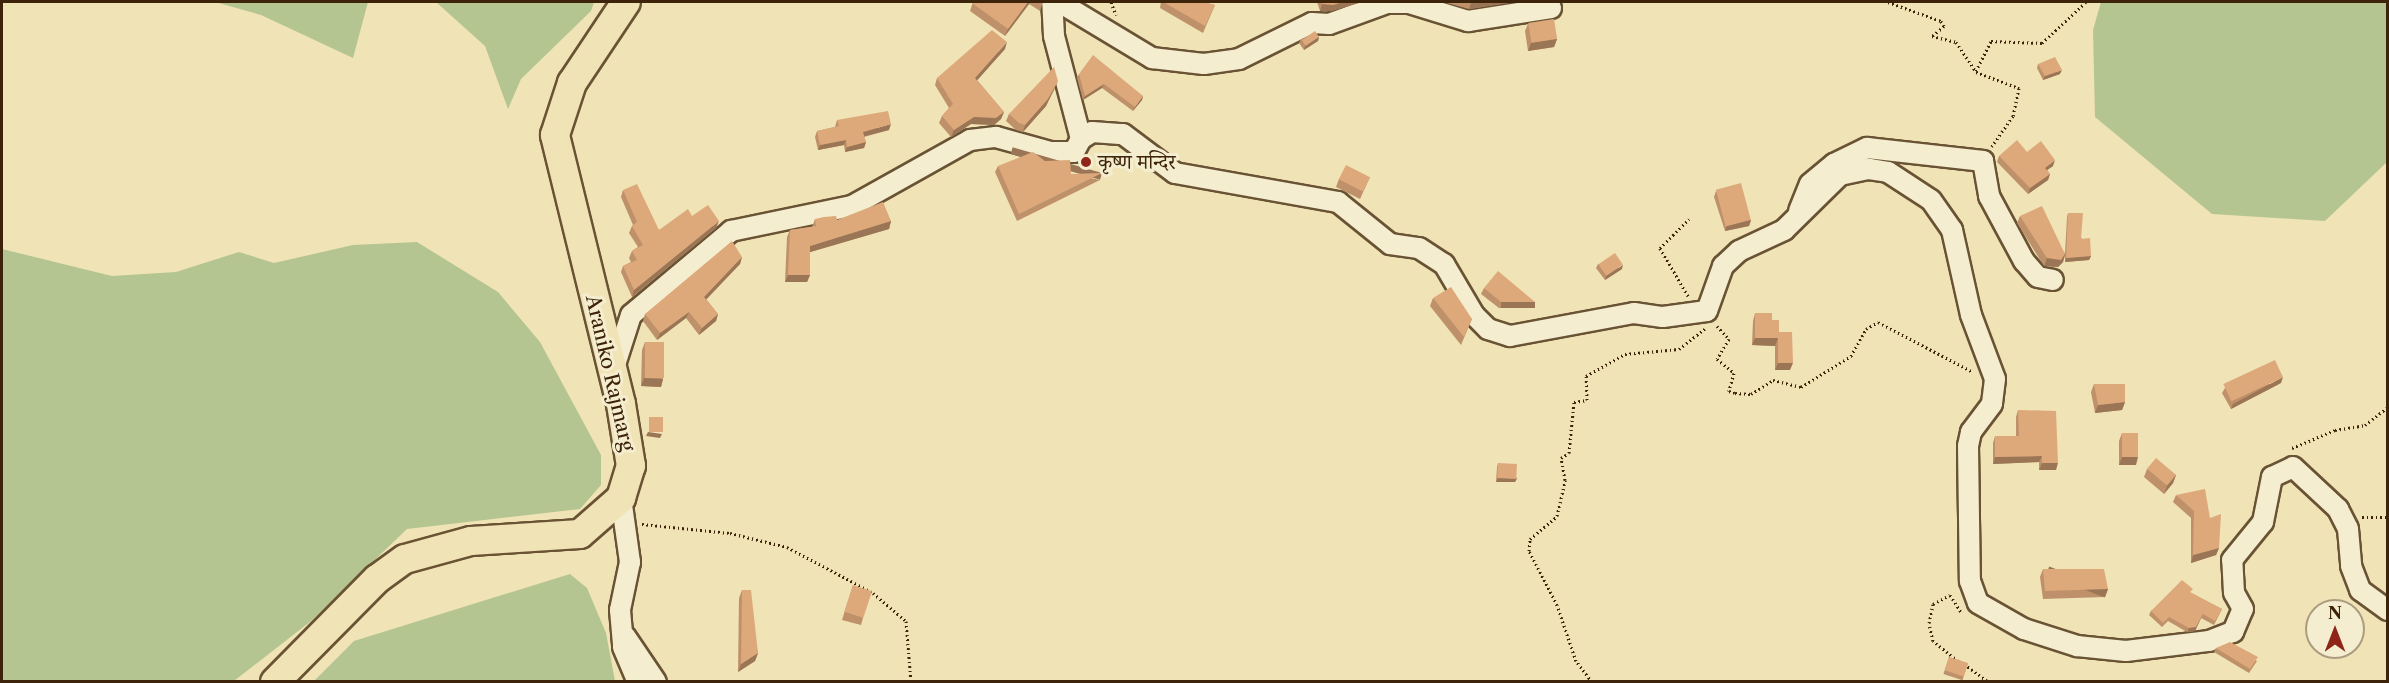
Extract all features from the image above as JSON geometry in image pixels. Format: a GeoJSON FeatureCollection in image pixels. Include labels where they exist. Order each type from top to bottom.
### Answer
{"type":"FeatureCollection","features":[{"type":"Feature","properties":{"kind":"highway","name":"Araniko Rajmarg"},"geometry":{"type":"LineString","coordinates":[[623,510],[631,466],[612,374],[555,135],[572,83],[626,2]]}},
{"type":"Feature","properties":{"kind":"highway"},"geometry":{"type":"LineString","coordinates":[[275,681],[376,579],[405,559],[471,541],[580,534],[623,510]]}},
{"type":"Feature","properties":{"kind":"street"},"geometry":{"type":"LineString","coordinates":[[1052,2],[1054,36],[1081,139]]}},
{"type":"Feature","properties":{"kind":"street"},"geometry":{"type":"LineString","coordinates":[[1059,2],[1152,58],[1204,64],[1239,59],[1312,23],[1329,24],[1387,3],[1409,3],[1468,21],[1551,8]]}},
{"type":"Feature","properties":{"kind":"street"},"geometry":{"type":"LineString","coordinates":[[612,374],[631,315],[731,231],[852,206],[970,140],[996,137],[1065,154],[1074,152],[1081,139],[1092,132],[1123,134],[1175,173],[1338,202],[1390,244],[1419,248],[1444,264],[1474,315],[1488,329],[1510,336],[1634,313],[1663,317],[1707,311],[1723,266],[1764,236],[1784,230],[1799,211],[1840,175],[1869,169],[1888,172],[1931,200],[1952,230],[1971,315],[1995,379],[1992,404],[1971,432],[1968,446],[1970,581],[1978,603],[2024,629],[2077,646],[2126,651],[2209,641],[2233,632],[2243,609],[2232,583],[2232,560],[2263,522],[2272,477],[2293,467],[2338,509],[2348,530],[2351,566],[2360,590],[2388,610]]}},
{"type":"Feature","properties":{"kind":"street"},"geometry":{"type":"LineString","coordinates":[[1799,211],[1810,184],[1834,164],[1867,148],[1983,161],[1989,196],[2024,261],[2038,277],[2053,280]]}},
{"type":"Feature","properties":{"kind":"street"},"geometry":{"type":"LineString","coordinates":[[623,510],[630,562],[621,632],[638,681]]}},
{"type":"Feature","properties":{"kind":"street"},"geometry":{"type":"LineString","coordinates":[[621,632],[656,681]]}},
{"type":"Feature","properties":{"kind":"path"},"geometry":{"type":"LineString","coordinates":[[1888,2],[1941,21],[1944,26],[1932,36],[1956,42],[1976,72],[2019,88],[2013,116],[1983,161]]}},
{"type":"Feature","properties":{"kind":"path"},"geometry":{"type":"LineString","coordinates":[[1976,72],[1991,41],[2042,43],[2086,2]]}},
{"type":"Feature","properties":{"kind":"path"},"geometry":{"type":"LineString","coordinates":[[1689,219],[1660,248],[1686,295],[1707,311],[1728,333],[1717,359],[1734,374],[1729,391],[1750,394],[1773,380],[1801,387],[1851,356],[1866,329],[1878,322],[1967,370],[1995,379]]}},
{"type":"Feature","properties":{"kind":"path"},"geometry":{"type":"LineString","coordinates":[[1592,681],[1576,662],[1557,605],[1528,551],[1530,539],[1557,516],[1565,480],[1561,458],[1569,453],[1574,402],[1587,400],[1586,376],[1625,354],[1689,343],[1705,333],[1707,311]]}},
{"type":"Feature","properties":{"kind":"path"},"geometry":{"type":"LineString","coordinates":[[2293,467],[2287,451],[2336,430],[2365,425],[2388,407]]}},
{"type":"Feature","properties":{"kind":"path"},"geometry":{"type":"LineString","coordinates":[[623,510],[787,547],[873,593],[906,621],[911,681]]}},
{"type":"Feature","properties":{"kind":"path"},"geometry":{"type":"LineString","coordinates":[[1978,603],[1980,612],[1974,618],[1963,615],[1950,595],[1933,604],[1930,633],[1947,655],[1989,681]]}},
{"type":"Feature","properties":{"kind":"green space"},"geometry":{"type":"Polygon","coordinates":[[[215,2],[368,2],[353,58],[261,15],[215,2]]]}},
{"type":"Feature","properties":{"kind":"green space"},"geometry":{"type":"Polygon","coordinates":[[[436,2],[594,2],[591,11],[521,79],[508,109],[485,46],[436,2]]]}},
{"type":"Feature","properties":{"kind":"green space"},"geometry":{"type":"Polygon","coordinates":[[[2101,2],[2387,2],[2387,162],[2325,221],[2212,214],[2095,117],[2093,30],[2101,2]]]}},
{"type":"Feature","properties":{"kind":"green space"},"geometry":{"type":"Polygon","coordinates":[[[417,242],[498,292],[540,342],[601,455],[601,485],[580,509],[407,529],[311,621],[234,681],[2,681],[2,249],[112,276],[176,272],[239,252],[274,263],[353,245],[417,242]]]}},
{"type":"Feature","properties":{"kind":"green space"},"geometry":{"type":"Polygon","coordinates":[[[570,574],[587,588],[606,633],[615,681],[314,681],[354,641],[570,574]]]}},
{"type":"Feature","properties":{"kind":"building"},"geometry":{"type":"Polygon","coordinates":[[[973,2],[1028,2],[1008,29],[973,2]]]}},
{"type":"Feature","properties":{"kind":"building"},"geometry":{"type":"Polygon","coordinates":[[[1163,2],[1203,2],[1215,5],[1205,26],[1163,2]]]}},
{"type":"Feature","properties":{"kind":"building"},"geometry":{"type":"Polygon","coordinates":[[[1321,2],[1343,2],[1333,5],[1321,2]]]}},
{"type":"Feature","properties":{"kind":"building"},"geometry":{"type":"Polygon","coordinates":[[[1554,19],[1557,39],[1531,43],[1528,23],[1554,19]]]}},
{"type":"Feature","properties":{"kind":"building"},"geometry":{"type":"Polygon","coordinates":[[[992,30],[1007,42],[975,78],[1004,112],[996,118],[974,117],[954,130],[942,116],[953,104],[937,78],[992,30]]]}},
{"type":"Feature","properties":{"kind":"building"},"geometry":{"type":"Polygon","coordinates":[[[1315,31],[1319,37],[1306,46],[1302,40],[1315,31]]]}},
{"type":"Feature","properties":{"kind":"building"},"geometry":{"type":"Polygon","coordinates":[[[1093,55],[1143,96],[1135,107],[1104,84],[1085,96],[1079,74],[1093,55]]]}},
{"type":"Feature","properties":{"kind":"building"},"geometry":{"type":"Polygon","coordinates":[[[2055,57],[2062,70],[2045,76],[2038,64],[2055,57]]]}},
{"type":"Feature","properties":{"kind":"building"},"geometry":{"type":"Polygon","coordinates":[[[1054,67],[1058,81],[1048,99],[1025,125],[1019,123],[1009,114],[1054,67]]]}},
{"type":"Feature","properties":{"kind":"building"},"geometry":{"type":"Polygon","coordinates":[[[888,111],[891,124],[863,132],[866,142],[847,147],[846,140],[820,145],[817,131],[839,126],[837,120],[888,111]]]}},
{"type":"Feature","properties":{"kind":"building"},"geometry":{"type":"Polygon","coordinates":[[[2017,140],[2027,152],[2041,141],[2055,160],[2045,168],[2050,174],[2030,188],[1999,156],[2017,140]]]}},
{"type":"Feature","properties":{"kind":"building"},"geometry":{"type":"Polygon","coordinates":[[[1033,152],[1045,161],[1070,160],[1071,174],[1102,173],[1019,214],[998,166],[1033,152]]]}},
{"type":"Feature","properties":{"kind":"building"},"geometry":{"type":"Polygon","coordinates":[[[1346,165],[1370,177],[1363,192],[1339,179],[1346,165]]]}},
{"type":"Feature","properties":{"kind":"building"},"geometry":{"type":"Polygon","coordinates":[[[1741,183],[1751,220],[1726,226],[1716,190],[1741,183]]]}},
{"type":"Feature","properties":{"kind":"building"},"geometry":{"type":"Polygon","coordinates":[[[637,184],[659,230],[688,209],[692,216],[708,205],[719,221],[634,290],[623,266],[637,260],[632,251],[643,245],[632,226],[637,222],[623,190],[637,184]]]}},
{"type":"Feature","properties":{"kind":"building"},"geometry":{"type":"Polygon","coordinates":[[[883,202],[891,221],[810,246],[810,275],[788,275],[790,230],[816,226],[815,219],[824,217],[836,216],[837,220],[883,202]]]}},
{"type":"Feature","properties":{"kind":"building"},"geometry":{"type":"Polygon","coordinates":[[[2042,206],[2065,254],[2061,260],[2047,258],[2020,216],[2042,206]]]}},
{"type":"Feature","properties":{"kind":"building"},"geometry":{"type":"Polygon","coordinates":[[[2068,213],[2083,213],[2081,239],[2090,238],[2091,256],[2066,258],[2068,213]]]}},
{"type":"Feature","properties":{"kind":"building"},"geometry":{"type":"Polygon","coordinates":[[[732,241],[742,257],[704,297],[718,314],[702,328],[689,312],[660,333],[645,314],[732,241]]]}},
{"type":"Feature","properties":{"kind":"building"},"geometry":{"type":"Polygon","coordinates":[[[1615,253],[1623,265],[1606,276],[1598,264],[1615,253]]]}},
{"type":"Feature","properties":{"kind":"building"},"geometry":{"type":"Polygon","coordinates":[[[1498,271],[1535,302],[1501,302],[1484,288],[1498,271]]]}},
{"type":"Feature","properties":{"kind":"building"},"geometry":{"type":"Polygon","coordinates":[[[1451,287],[1472,319],[1464,337],[1433,298],[1451,287]]]}},
{"type":"Feature","properties":{"kind":"building"},"geometry":{"type":"Polygon","coordinates":[[[1755,313],[1772,313],[1772,320],[1779,320],[1779,332],[1792,332],[1793,363],[1778,363],[1778,338],[1755,338],[1755,313]]]}},
{"type":"Feature","properties":{"kind":"building"},"geometry":{"type":"Polygon","coordinates":[[[645,342],[664,342],[664,378],[645,378],[645,342]]]}},
{"type":"Feature","properties":{"kind":"building"},"geometry":{"type":"Polygon","coordinates":[[[2275,360],[2283,377],[2231,401],[2223,384],[2275,360]]]}},
{"type":"Feature","properties":{"kind":"building"},"geometry":{"type":"Polygon","coordinates":[[[2094,384],[2125,384],[2125,402],[2098,405],[2094,384]]]}},
{"type":"Feature","properties":{"kind":"building"},"geometry":{"type":"Polygon","coordinates":[[[2018,410],[2056,411],[2058,463],[2042,463],[2042,456],[1995,457],[1995,436],[2019,436],[2018,410]]]}},
{"type":"Feature","properties":{"kind":"building"},"geometry":{"type":"Polygon","coordinates":[[[649,417],[663,417],[663,432],[649,432],[649,417]]]}},
{"type":"Feature","properties":{"kind":"building"},"geometry":{"type":"Polygon","coordinates":[[[2122,433],[2138,433],[2138,457],[2122,457],[2122,433]]]}},
{"type":"Feature","properties":{"kind":"building"},"geometry":{"type":"Polygon","coordinates":[[[2156,458],[2176,475],[2167,485],[2147,469],[2156,458]]]}},
{"type":"Feature","properties":{"kind":"building"},"geometry":{"type":"Polygon","coordinates":[[[1498,463],[1517,464],[1516,479],[1497,478],[1498,463]]]}},
{"type":"Feature","properties":{"kind":"building"},"geometry":{"type":"Polygon","coordinates":[[[2205,489],[2210,518],[2221,514],[2219,548],[2193,555],[2194,511],[2176,495],[2205,489]]]}},
{"type":"Feature","properties":{"kind":"building"},"geometry":{"type":"Polygon","coordinates":[[[2043,569],[2104,569],[2108,589],[2045,591],[2043,569]]]}},
{"type":"Feature","properties":{"kind":"building"},"geometry":{"type":"Polygon","coordinates":[[[2182,580],[2193,589],[2190,592],[2222,609],[2215,621],[2203,614],[2196,627],[2189,628],[2169,617],[2163,623],[2151,611],[2182,580]]]}},
{"type":"Feature","properties":{"kind":"building"},"geometry":{"type":"Polygon","coordinates":[[[853,585],[872,591],[863,618],[844,612],[853,585]]]}},
{"type":"Feature","properties":{"kind":"building"},"geometry":{"type":"Polygon","coordinates":[[[742,590],[751,590],[758,653],[741,664],[742,590]]]}},
{"type":"Feature","properties":{"kind":"building"},"geometry":{"type":"Polygon","coordinates":[[[2230,642],[2258,657],[2250,669],[2216,648],[2230,642]]]}},
{"type":"Feature","properties":{"kind":"building"},"geometry":{"type":"Polygon","coordinates":[[[1949,657],[1968,663],[1964,676],[1945,670],[1949,657]]]}},
{"type":"Feature","properties":{"kind":"place","name":"कृष्ण मन्दिर"},"geometry":{"type":"Point","coordinates":[1086,162]}}]}
